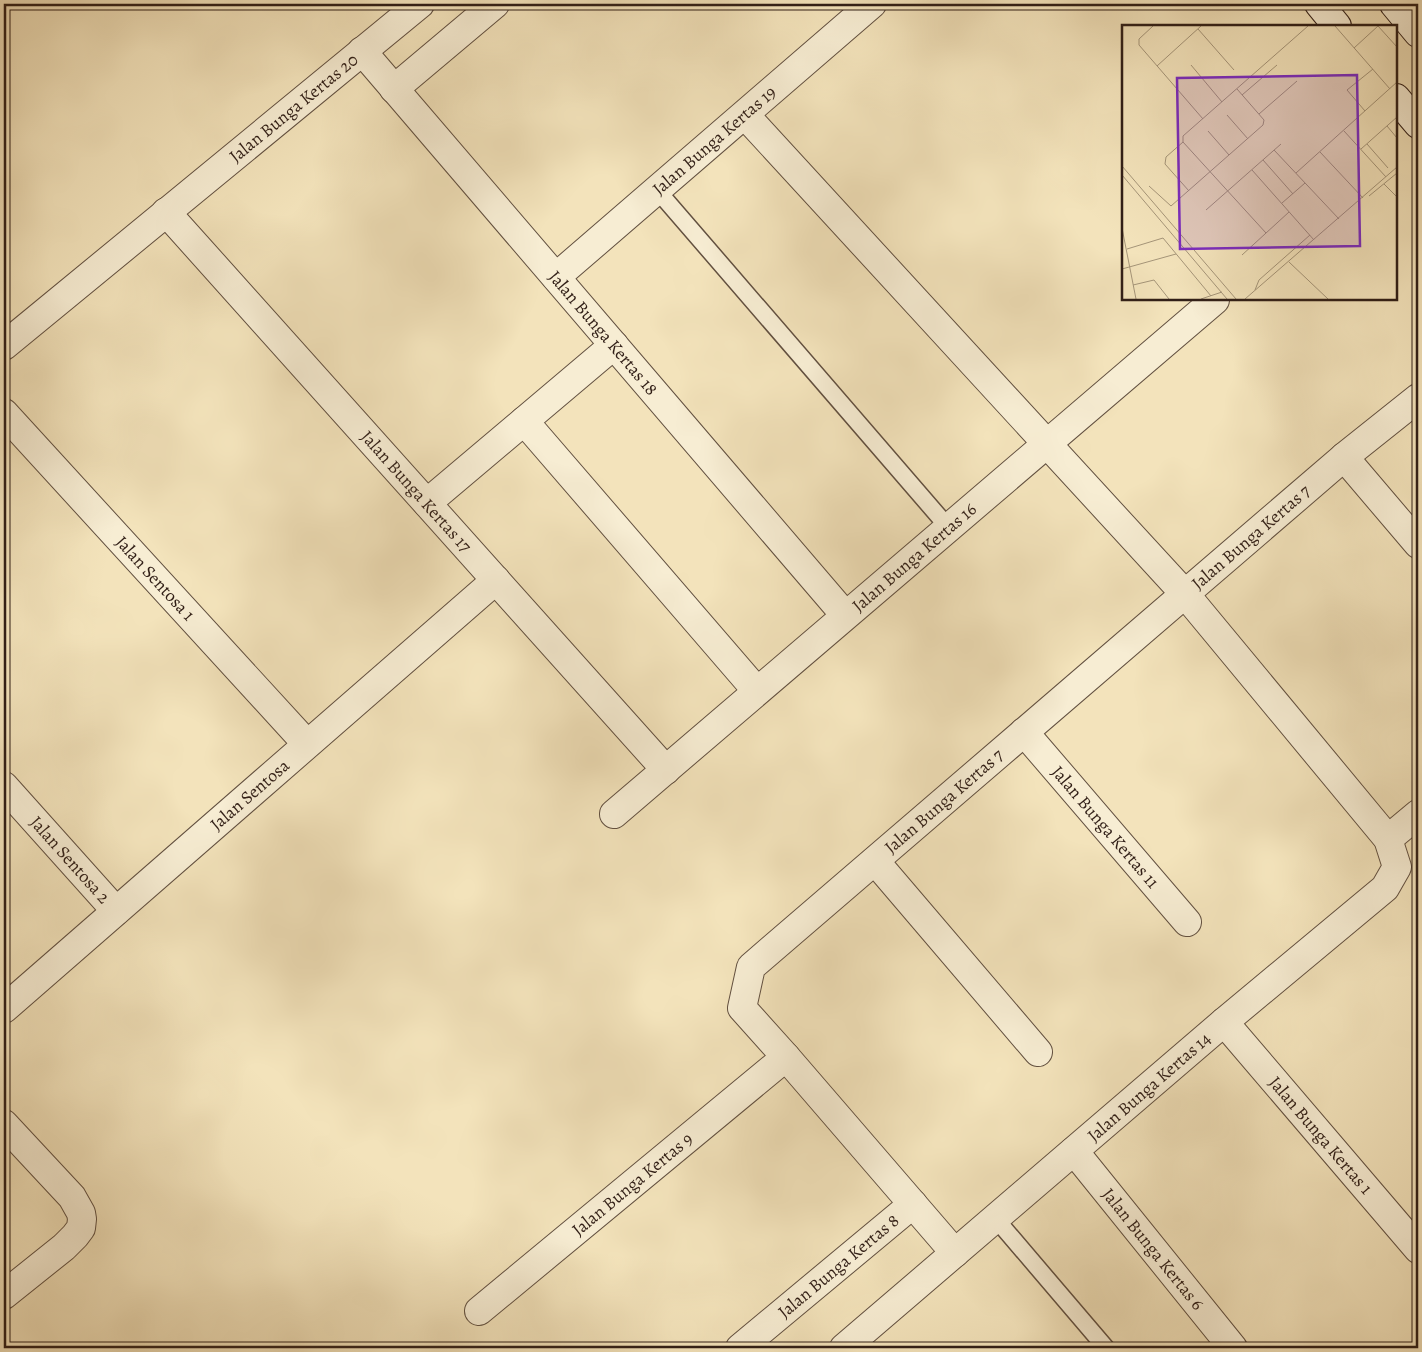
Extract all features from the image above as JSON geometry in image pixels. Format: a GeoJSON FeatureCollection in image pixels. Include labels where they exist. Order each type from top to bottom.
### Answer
{"type":"FeatureCollection","features":[{"type":"Feature","properties":{"kind":"street","name":"Jalan Bunga Kertas 20"},"geometry":{"type":"LineString","coordinates":[[4,346],[420,4]]}},
{"type":"Feature","properties":{"kind":"street"},"geometry":{"type":"LineString","coordinates":[[394,89],[495,4]]}},
{"type":"Feature","properties":{"kind":"street","name":"Jalan Bunga Kertas 19"},"geometry":{"type":"LineString","coordinates":[[556,278],[872,4]]}},
{"type":"Feature","properties":{"kind":"street"},"geometry":{"type":"LineString","coordinates":[[1319,4],[1336,25]]}},
{"type":"Feature","properties":{"kind":"street"},"geometry":{"type":"LineString","coordinates":[[1394,4],[1418,34]]}},
{"type":"Feature","properties":{"kind":"street","name":"Jalan Bunga Kertas 18"},"geometry":{"type":"LineString","coordinates":[[362,51],[845,615]]}},
{"type":"Feature","properties":{"kind":"street"},"geometry":{"type":"LineString","coordinates":[[1397,99],[1418,124]]}},
{"type":"Feature","properties":{"kind":"street"},"geometry":{"type":"LineString","coordinates":[[745,115],[1185,594],[1388,840],[1418,814]]}},
{"type":"Feature","properties":{"kind":"street","name":"Jalan Bunga Kertas 17"},"geometry":{"type":"LineString","coordinates":[[166,212],[666,770]]}},
{"type":"Feature","properties":{"kind":"street","name":"Jalan Bunga Kertas 16"},"geometry":{"type":"LineString","coordinates":[[614,814],[1215,300]]}},
{"type":"Feature","properties":{"kind":"street"},"geometry":{"type":"LineString","coordinates":[[427,503],[614,345]]}},
{"type":"Feature","properties":{"kind":"street","name":"Jalan Bunga Kertas 7"},"geometry":{"type":"LineString","coordinates":[[955,1254],[742,1008],[751,967],[1344,457],[1418,398]]}},
{"type":"Feature","properties":{"kind":"street","name":"Jalan Sentosa 1"},"geometry":{"type":"LineString","coordinates":[[4,413],[307,744]]}},
{"type":"Feature","properties":{"kind":"street"},"geometry":{"type":"LineString","coordinates":[[524,421],[757,691]]}},
{"type":"Feature","properties":{"kind":"street"},"geometry":{"type":"LineString","coordinates":[[1344,457],[1418,544]]}},
{"type":"Feature","properties":{"kind":"street","name":"Jalan Sentosa"},"geometry":{"type":"LineString","coordinates":[[4,1009],[496,580]]}},
{"type":"Feature","properties":{"kind":"street","name":"Jalan Bunga Kertas 11"},"geometry":{"type":"LineString","coordinates":[[1024,732],[1187,922]]}},
{"type":"Feature","properties":{"kind":"street","name":"Jalan Sentosa 2"},"geometry":{"type":"LineString","coordinates":[[4,786],[116,912]]}},
{"type":"Feature","properties":{"kind":"street","name":"Jalan Bunga Kertas 14"},"geometry":{"type":"LineString","coordinates":[[844,1348],[1224,1022],[1385,888],[1397,866],[1388,840]]}},
{"type":"Feature","properties":{"kind":"street"},"geometry":{"type":"LineString","coordinates":[[875,861],[1038,1052]]}},
{"type":"Feature","properties":{"kind":"street","name":"Jalan Bunga Kertas 1"},"geometry":{"type":"LineString","coordinates":[[1224,1022],[1418,1249]]}},
{"type":"Feature","properties":{"kind":"street","name":"Jalan Bunga Kertas 9"},"geometry":{"type":"LineString","coordinates":[[479,1311],[786,1057]]}},
{"type":"Feature","properties":{"kind":"street"},"geometry":{"type":"LineString","coordinates":[[4,1124],[72,1197],[82,1218],[80,1228],[64,1247],[4,1295]]}},
{"type":"Feature","properties":{"kind":"street","name":"Jalan Bunga Kertas 6"},"geometry":{"type":"LineString","coordinates":[[1074,1151],[1234,1348]]}},
{"type":"Feature","properties":{"kind":"street","name":"Jalan Bunga Kertas 8"},"geometry":{"type":"LineString","coordinates":[[740,1348],[913,1204]]}},
{"type":"Feature","properties":{"kind":"lane"},"geometry":{"type":"LineString","coordinates":[[657,190],[948,527]]}},
{"type":"Feature","properties":{"kind":"lane"},"geometry":{"type":"LineString","coordinates":[[996,1219],[1106,1348]]}}]}
